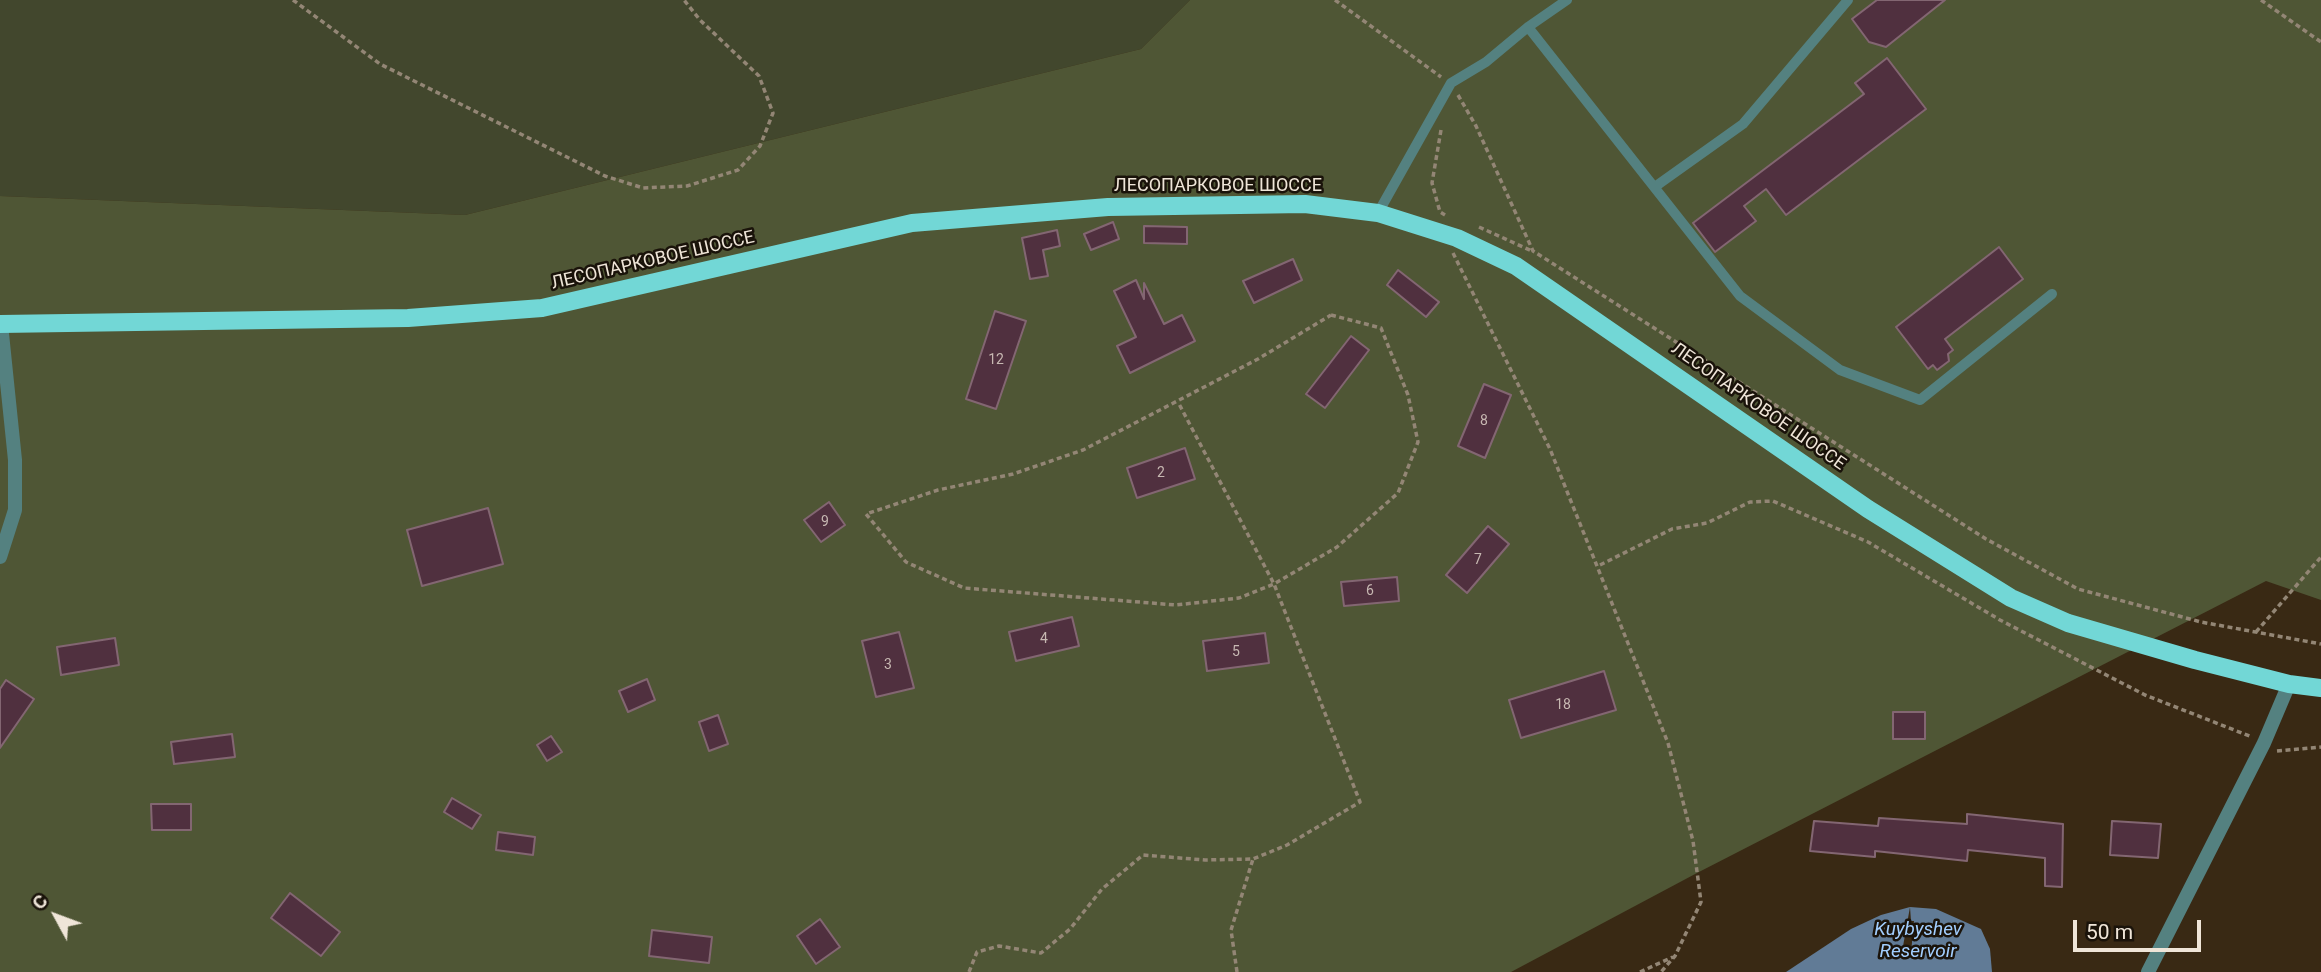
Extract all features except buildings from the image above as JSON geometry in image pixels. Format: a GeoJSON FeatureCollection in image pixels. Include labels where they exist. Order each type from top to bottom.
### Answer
{"type":"FeatureCollection","features":[{"type":"Feature","properties":{"kind":"main road","name":"ЛЕСОПАРКОВОЕ ШОССЕ"},"geometry":{"type":"LineString","coordinates":[[0,324],[408,318],[542,308],[912,223],[1108,207],[1305,204],[1378,212],[1457,238],[1516,266],[1868,509],[2011,598],[2068,623],[2288,684],[2321,688]]}},
{"type":"Feature","properties":{"kind":"street"},"geometry":{"type":"LineString","coordinates":[[0,324],[15,460],[16,510],[0,557]]}},
{"type":"Feature","properties":{"kind":"street"},"geometry":{"type":"LineString","coordinates":[[2148,972],[2264,743],[2288,684]]}},
{"type":"Feature","properties":{"kind":"lane"},"geometry":{"type":"LineString","coordinates":[[1378,212],[1451,83],[1486,62],[1528,27],[1567,0]]}},
{"type":"Feature","properties":{"kind":"lane"},"geometry":{"type":"LineString","coordinates":[[1656,186],[1743,124],[1848,0]]}},
{"type":"Feature","properties":{"kind":"lane"},"geometry":{"type":"LineString","coordinates":[[1528,27],[1741,296],[1840,370],[1920,400],[2052,294]]}},
{"type":"Feature","properties":{"kind":"path"},"geometry":{"type":"LineString","coordinates":[[293,0],[380,64],[605,176],[643,188],[687,186],[738,170],[760,146],[773,113],[759,76],[684,0]]}},
{"type":"Feature","properties":{"kind":"path"},"geometry":{"type":"LineString","coordinates":[[1335,0],[1451,83],[1476,126],[1533,251]]}},
{"type":"Feature","properties":{"kind":"path"},"geometry":{"type":"LineString","coordinates":[[2261,0],[2321,42]]}},
{"type":"Feature","properties":{"kind":"path"},"geometry":{"type":"LineString","coordinates":[[1443,121],[1432,183],[1440,212],[1451,217]]}},
{"type":"Feature","properties":{"kind":"path"},"geometry":{"type":"LineString","coordinates":[[1661,972],[1675,956],[1700,902],[1693,841],[1668,743],[1600,565],[1550,449],[1452,256],[1463,222],[1533,251],[1986,539],[2078,589],[2201,622],[2321,644]]}},
{"type":"Feature","properties":{"kind":"path"},"geometry":{"type":"LineString","coordinates":[[1331,315],[1381,328],[1408,395],[1418,442],[1398,493],[1337,547],[1274,584],[1239,598],[1176,605],[964,587],[906,562],[866,514],[938,490],[1013,474],[1083,450],[1178,402],[1331,315]]}},
{"type":"Feature","properties":{"kind":"path"},"geometry":{"type":"LineString","coordinates":[[969,972],[978,952],[999,946],[1041,953],[1070,929],[1102,889],[1143,855],[1205,860],[1253,859],[1287,845],[1360,802],[1274,584],[1178,402]]}},
{"type":"Feature","properties":{"kind":"path"},"geometry":{"type":"LineString","coordinates":[[1600,565],[1672,529],[1707,523],[1750,502],[1773,501],[1868,542],[2000,620],[2123,684],[2264,743],[2280,753],[2321,747]]}},
{"type":"Feature","properties":{"kind":"path"},"geometry":{"type":"LineString","coordinates":[[2256,632],[2321,557]]}},
{"type":"Feature","properties":{"kind":"path"},"geometry":{"type":"LineString","coordinates":[[1237,972],[1231,930],[1253,859]]}},
{"type":"Feature","properties":{"kind":"path"},"geometry":{"type":"LineString","coordinates":[[1640,972],[1675,956]]}},
{"type":"Feature","properties":{"kind":"green space"},"geometry":{"type":"Polygon","coordinates":[[[0,0],[1190,0],[1141,49],[465,215],[0,196],[0,0]]]}},
{"type":"Feature","properties":{"kind":"green space"},"geometry":{"type":"Polygon","coordinates":[[[1190,0],[2321,0],[2321,600],[2266,581],[1697,873],[1511,972],[0,972],[0,196],[465,215],[1141,49],[1190,0]]]}},
{"type":"Feature","properties":{"kind":"water","name":"Kuybyshev Reservoir"},"geometry":{"type":"Polygon","coordinates":[[[1910,907],[1936,909],[1981,929],[1990,949],[1992,972],[1786,972],[1851,929],[1881,915],[1910,907]]]}},
{"type":"Feature","properties":{"kind":"pier"},"geometry":{"type":"Polygon","coordinates":[[[1910,907],[1911,921],[1914,921],[1911,953],[1902,952],[1910,907]]]}}]}
